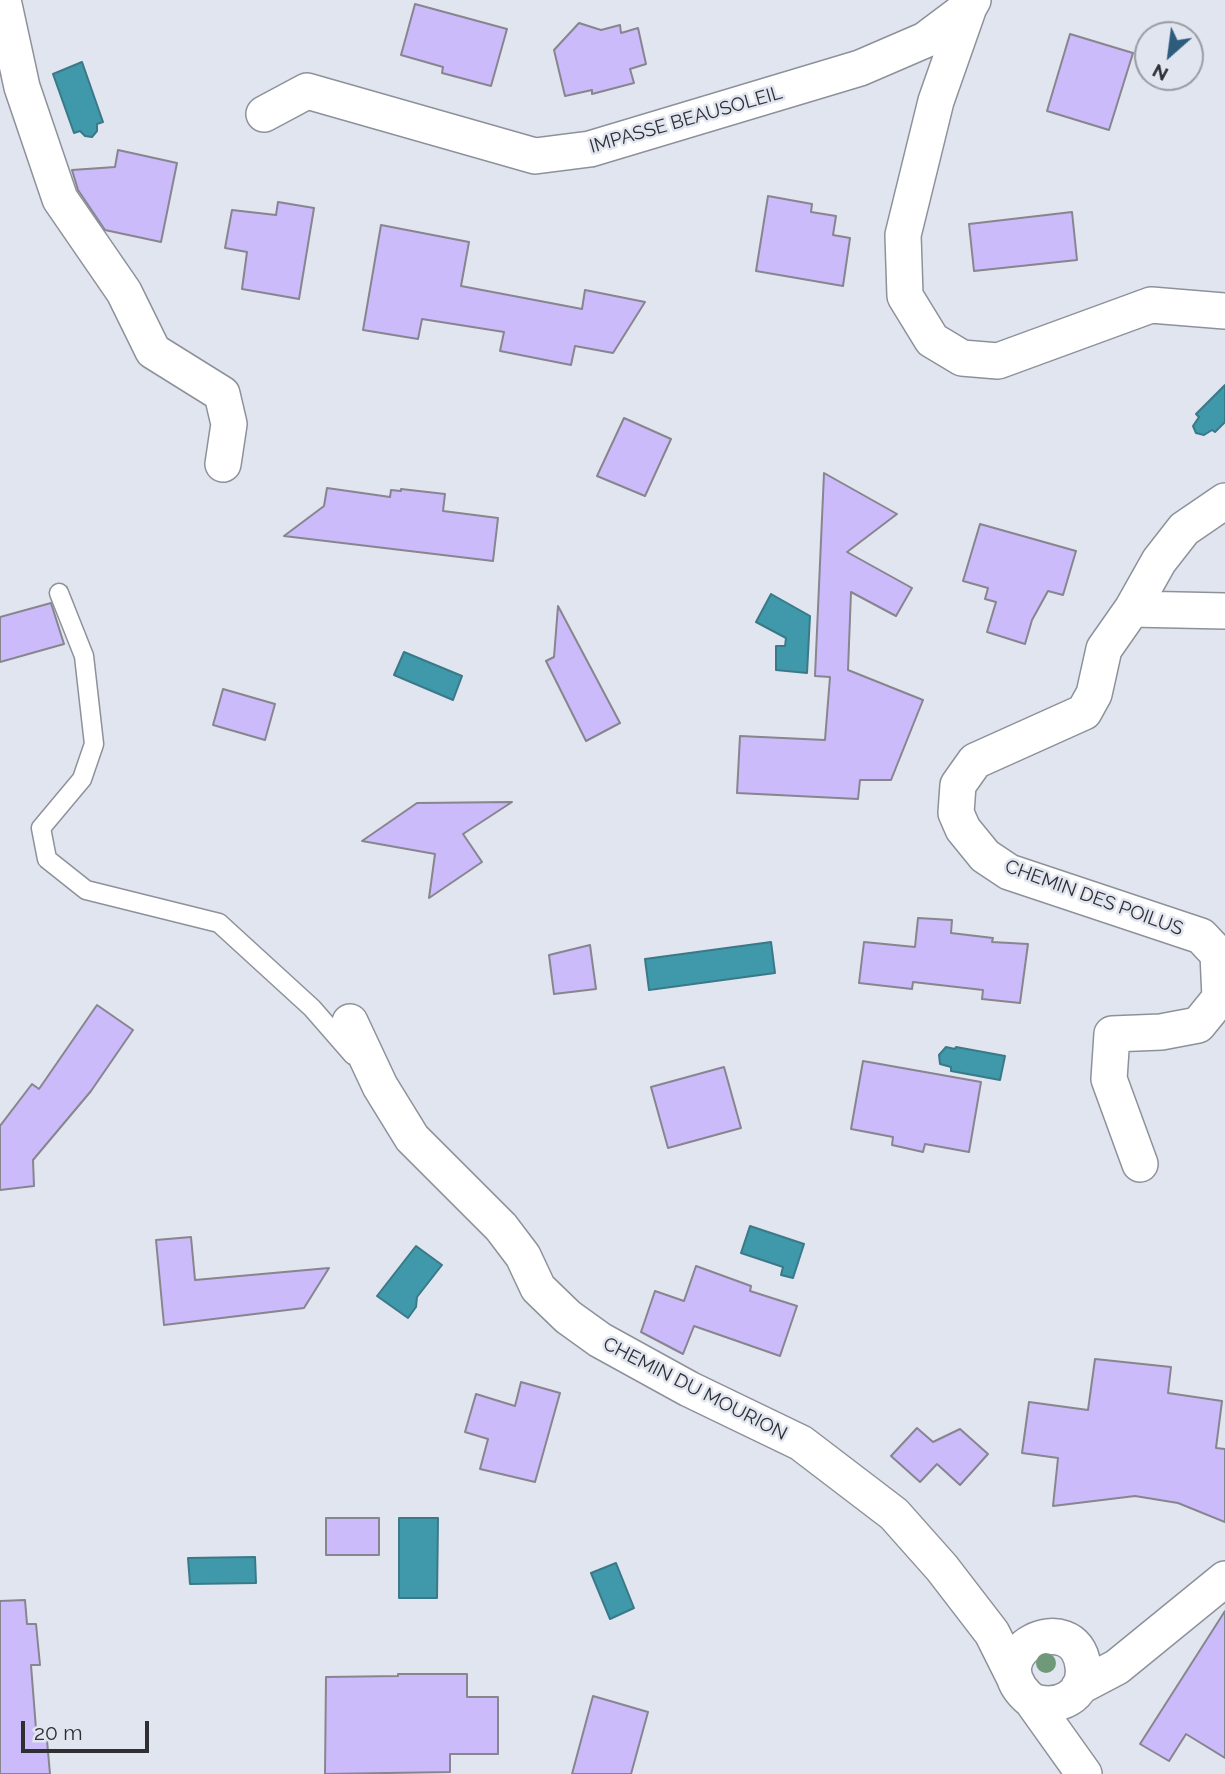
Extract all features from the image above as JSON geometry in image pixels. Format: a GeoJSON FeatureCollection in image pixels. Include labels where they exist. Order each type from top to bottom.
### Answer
{"type":"FeatureCollection","features":[{"type":"Feature","properties":{"kind":"street"},"geometry":{"type":"LineString","coordinates":[[3,0],[22,86],[60,199],[124,292],[153,351],[222,394],[229,424],[223,464]]}},
{"type":"Feature","properties":{"kind":"street"},"geometry":{"type":"LineString","coordinates":[[971,4],[936,101],[903,235],[905,296],[932,340],[962,358],[998,361],[1151,305],[1225,311]]}},
{"type":"Feature","properties":{"kind":"street","name":"IMPASSE BEAUSOLEIL"},"geometry":{"type":"LineString","coordinates":[[264,114],[307,91],[535,156],[590,149],[860,68],[925,40],[971,4]]}},
{"type":"Feature","properties":{"kind":"street","name":"CHEMIN DES POILUS"},"geometry":{"type":"LineString","coordinates":[[1140,1164],[1109,1079],[1112,1034],[1161,1032],[1198,1025],[1220,998],[1218,954],[1201,936],[1009,872],[985,856],[963,829],[956,813],[958,785],[975,761],[1084,712],[1094,694],[1104,649],[1132,609],[1159,561],[1184,529],[1225,502]]}},
{"type":"Feature","properties":{"kind":"street"},"geometry":{"type":"LineString","coordinates":[[1132,609],[1225,611]]}},
{"type":"Feature","properties":{"kind":"street","name":"CHEMIN DU MOURION"},"geometry":{"type":"LineString","coordinates":[[350,1022],[380,1086],[412,1138],[501,1227],[523,1256],[538,1288],[568,1317],[600,1340],[677,1383],[801,1443],[894,1514],[942,1568],[992,1633],[1025,1693],[1075,1760]]}},
{"type":"Feature","properties":{"kind":"street"},"geometry":{"type":"LineString","coordinates":[[1085,1678],[1066,1640],[1056,1637],[1035,1639],[1025,1645],[1015,1664],[1014,1674],[1025,1693],[1042,1704],[1053,1705],[1085,1678],[1117,1667],[1225,1579]]}},
{"type":"Feature","properties":{"kind":"street"},"geometry":{"type":"LineString","coordinates":[[992,1633],[1007,1642],[1025,1645]]}},
{"type":"Feature","properties":{"kind":"street","name":"CHEMIN DU MOURION"},"geometry":{"type":"LineString","coordinates":[[1075,1760],[1061,1731],[1063,1718],[1085,1678]]}},
{"type":"Feature","properties":{"kind":"lane"},"geometry":{"type":"LineString","coordinates":[[59,593],[84,656],[94,744],[82,779],[41,828],[47,859],[86,890],[219,923],[312,1008],[380,1086]]}},
{"type":"Feature","properties":{"kind":"water"},"geometry":{"type":"Polygon","coordinates":[[[82,62],[103,122],[97,124],[97,131],[92,137],[85,136],[80,131],[74,133],[53,74],[82,62]]]}},
{"type":"Feature","properties":{"kind":"water"},"geometry":{"type":"Polygon","coordinates":[[[1225,385],[1225,422],[1215,432],[1212,430],[1204,435],[1196,433],[1193,426],[1199,417],[1196,414],[1225,385]]]}},
{"type":"Feature","properties":{"kind":"water"},"geometry":{"type":"Polygon","coordinates":[[[771,594],[810,616],[807,673],[776,670],[776,646],[785,646],[786,638],[756,622],[771,594]]]}},
{"type":"Feature","properties":{"kind":"water"},"geometry":{"type":"Polygon","coordinates":[[[404,652],[462,676],[453,700],[394,675],[404,652]]]}},
{"type":"Feature","properties":{"kind":"water"},"geometry":{"type":"Polygon","coordinates":[[[771,942],[775,973],[649,990],[645,959],[771,942]]]}},
{"type":"Feature","properties":{"kind":"water"},"geometry":{"type":"Polygon","coordinates":[[[946,1047],[1005,1056],[1000,1080],[951,1071],[951,1067],[940,1064],[939,1055],[946,1047]]]}},
{"type":"Feature","properties":{"kind":"water"},"geometry":{"type":"Polygon","coordinates":[[[750,1226],[804,1244],[793,1278],[781,1275],[783,1267],[741,1253],[750,1226]]]}},
{"type":"Feature","properties":{"kind":"water"},"geometry":{"type":"Polygon","coordinates":[[[416,1246],[442,1265],[417,1297],[416,1307],[408,1318],[377,1296],[416,1246]]]}},
{"type":"Feature","properties":{"kind":"water"},"geometry":{"type":"Polygon","coordinates":[[[399,1518],[438,1518],[437,1598],[399,1598],[399,1518]]]}},
{"type":"Feature","properties":{"kind":"water"},"geometry":{"type":"Polygon","coordinates":[[[255,1557],[256,1583],[190,1584],[188,1558],[255,1557]]]}},
{"type":"Feature","properties":{"kind":"water"},"geometry":{"type":"Polygon","coordinates":[[[616,1563],[634,1608],[610,1619],[591,1573],[616,1563]]]}},
{"type":"Feature","properties":{"kind":"building"},"geometry":{"type":"Polygon","coordinates":[[[415,4],[507,29],[491,86],[442,73],[443,67],[401,55],[415,4]]]}},
{"type":"Feature","properties":{"kind":"building"},"geometry":{"type":"Polygon","coordinates":[[[579,23],[601,30],[620,25],[621,33],[638,28],[646,64],[630,69],[634,83],[592,94],[592,90],[565,96],[554,50],[579,23]]]}},
{"type":"Feature","properties":{"kind":"building"},"geometry":{"type":"Polygon","coordinates":[[[1070,34],[1133,53],[1109,130],[1047,111],[1070,34]]]}},
{"type":"Feature","properties":{"kind":"building"},"geometry":{"type":"Polygon","coordinates":[[[118,150],[177,163],[161,242],[105,230],[78,190],[72,170],[115,167],[118,150]]]}},
{"type":"Feature","properties":{"kind":"building"},"geometry":{"type":"Polygon","coordinates":[[[768,196],[812,204],[811,212],[836,216],[833,235],[850,238],[843,286],[756,271],[768,196]]]}},
{"type":"Feature","properties":{"kind":"building"},"geometry":{"type":"Polygon","coordinates":[[[278,202],[314,208],[299,299],[242,289],[247,252],[225,248],[232,210],[276,215],[278,202]]]}},
{"type":"Feature","properties":{"kind":"building"},"geometry":{"type":"Polygon","coordinates":[[[1072,212],[1077,260],[974,271],[969,224],[1072,212]]]}},
{"type":"Feature","properties":{"kind":"building"},"geometry":{"type":"Polygon","coordinates":[[[381,225],[469,242],[461,286],[582,309],[585,290],[645,302],[613,353],[575,346],[571,365],[500,351],[504,332],[422,319],[418,339],[363,330],[381,225]]]}},
{"type":"Feature","properties":{"kind":"building"},"geometry":{"type":"Polygon","coordinates":[[[624,418],[671,439],[645,496],[597,476],[624,418]]]}},
{"type":"Feature","properties":{"kind":"building"},"geometry":{"type":"Polygon","coordinates":[[[824,473],[897,514],[847,552],[912,588],[896,616],[851,592],[848,670],[923,700],[891,780],[860,780],[858,799],[737,793],[740,736],[825,740],[830,677],[815,676],[824,473]]]}},
{"type":"Feature","properties":{"kind":"building"},"geometry":{"type":"Polygon","coordinates":[[[327,488],[390,497],[391,490],[401,489],[445,494],[443,511],[498,518],[493,561],[284,536],[324,506],[327,488]]]}},
{"type":"Feature","properties":{"kind":"building"},"geometry":{"type":"Polygon","coordinates":[[[980,524],[1076,551],[1063,595],[1048,591],[1032,620],[1025,644],[987,632],[996,602],[985,599],[988,588],[963,581],[980,524]]]}},
{"type":"Feature","properties":{"kind":"building"},"geometry":{"type":"Polygon","coordinates":[[[51,603],[64,644],[0,662],[0,617],[51,603]]]}},
{"type":"Feature","properties":{"kind":"building"},"geometry":{"type":"Polygon","coordinates":[[[558,606],[620,723],[586,741],[546,661],[554,657],[558,606]]]}},
{"type":"Feature","properties":{"kind":"building"},"geometry":{"type":"Polygon","coordinates":[[[223,689],[275,704],[265,740],[213,725],[223,689]]]}},
{"type":"Feature","properties":{"kind":"building"},"geometry":{"type":"Polygon","coordinates":[[[512,802],[463,834],[482,862],[429,898],[435,854],[362,841],[417,803],[512,802]]]}},
{"type":"Feature","properties":{"kind":"building"},"geometry":{"type":"Polygon","coordinates":[[[918,918],[952,920],[951,933],[993,938],[992,942],[1028,944],[1020,1003],[982,999],[983,990],[913,982],[912,989],[859,983],[864,942],[915,947],[918,918]]]}},
{"type":"Feature","properties":{"kind":"building"},"geometry":{"type":"Polygon","coordinates":[[[590,945],[596,989],[554,994],[549,955],[590,945]]]}},
{"type":"Feature","properties":{"kind":"building"},"geometry":{"type":"Polygon","coordinates":[[[97,1005],[133,1030],[91,1091],[33,1160],[34,1186],[0,1190],[0,1126],[32,1084],[39,1089],[97,1005]]]}},
{"type":"Feature","properties":{"kind":"building"},"geometry":{"type":"Polygon","coordinates":[[[863,1061],[981,1082],[969,1152],[925,1144],[923,1152],[892,1145],[893,1137],[851,1129],[863,1061]]]}},
{"type":"Feature","properties":{"kind":"building"},"geometry":{"type":"Polygon","coordinates":[[[724,1067],[741,1128],[668,1148],[651,1087],[724,1067]]]}},
{"type":"Feature","properties":{"kind":"building"},"geometry":{"type":"Polygon","coordinates":[[[191,1237],[195,1280],[329,1268],[304,1308],[164,1325],[156,1240],[191,1237]]]}},
{"type":"Feature","properties":{"kind":"building"},"geometry":{"type":"Polygon","coordinates":[[[696,1266],[751,1286],[750,1291],[797,1306],[780,1356],[694,1326],[683,1354],[641,1332],[655,1291],[684,1301],[696,1266]]]}},
{"type":"Feature","properties":{"kind":"building"},"geometry":{"type":"Polygon","coordinates":[[[1095,1359],[1171,1367],[1168,1393],[1222,1401],[1216,1448],[1225,1449],[1225,1522],[1178,1503],[1135,1496],[1053,1506],[1058,1458],[1022,1453],[1029,1402],[1088,1410],[1095,1359]]]}},
{"type":"Feature","properties":{"kind":"building"},"geometry":{"type":"Polygon","coordinates":[[[521,1382],[560,1393],[535,1482],[480,1469],[488,1439],[465,1432],[476,1394],[515,1406],[521,1382]]]}},
{"type":"Feature","properties":{"kind":"building"},"geometry":{"type":"Polygon","coordinates":[[[917,1428],[933,1442],[960,1429],[988,1454],[960,1485],[937,1464],[920,1482],[891,1456],[917,1428]]]}},
{"type":"Feature","properties":{"kind":"building"},"geometry":{"type":"Polygon","coordinates":[[[326,1518],[379,1518],[379,1555],[326,1555],[326,1518]]]}},
{"type":"Feature","properties":{"kind":"building"},"geometry":{"type":"Polygon","coordinates":[[[25,1600],[27,1624],[36,1624],[40,1665],[31,1665],[36,1729],[46,1729],[50,1774],[0,1774],[0,1601],[25,1600]]]}},
{"type":"Feature","properties":{"kind":"building"},"geometry":{"type":"Polygon","coordinates":[[[1225,1611],[1225,1758],[1186,1734],[1169,1761],[1140,1744],[1225,1611]]]}},
{"type":"Feature","properties":{"kind":"building"},"geometry":{"type":"Polygon","coordinates":[[[467,1674],[467,1697],[498,1697],[498,1754],[450,1754],[450,1772],[325,1774],[326,1677],[467,1674]]]}},
{"type":"Feature","properties":{"kind":"building"},"geometry":{"type":"Polygon","coordinates":[[[593,1696],[648,1712],[631,1774],[572,1774],[593,1696]]]}}]}
